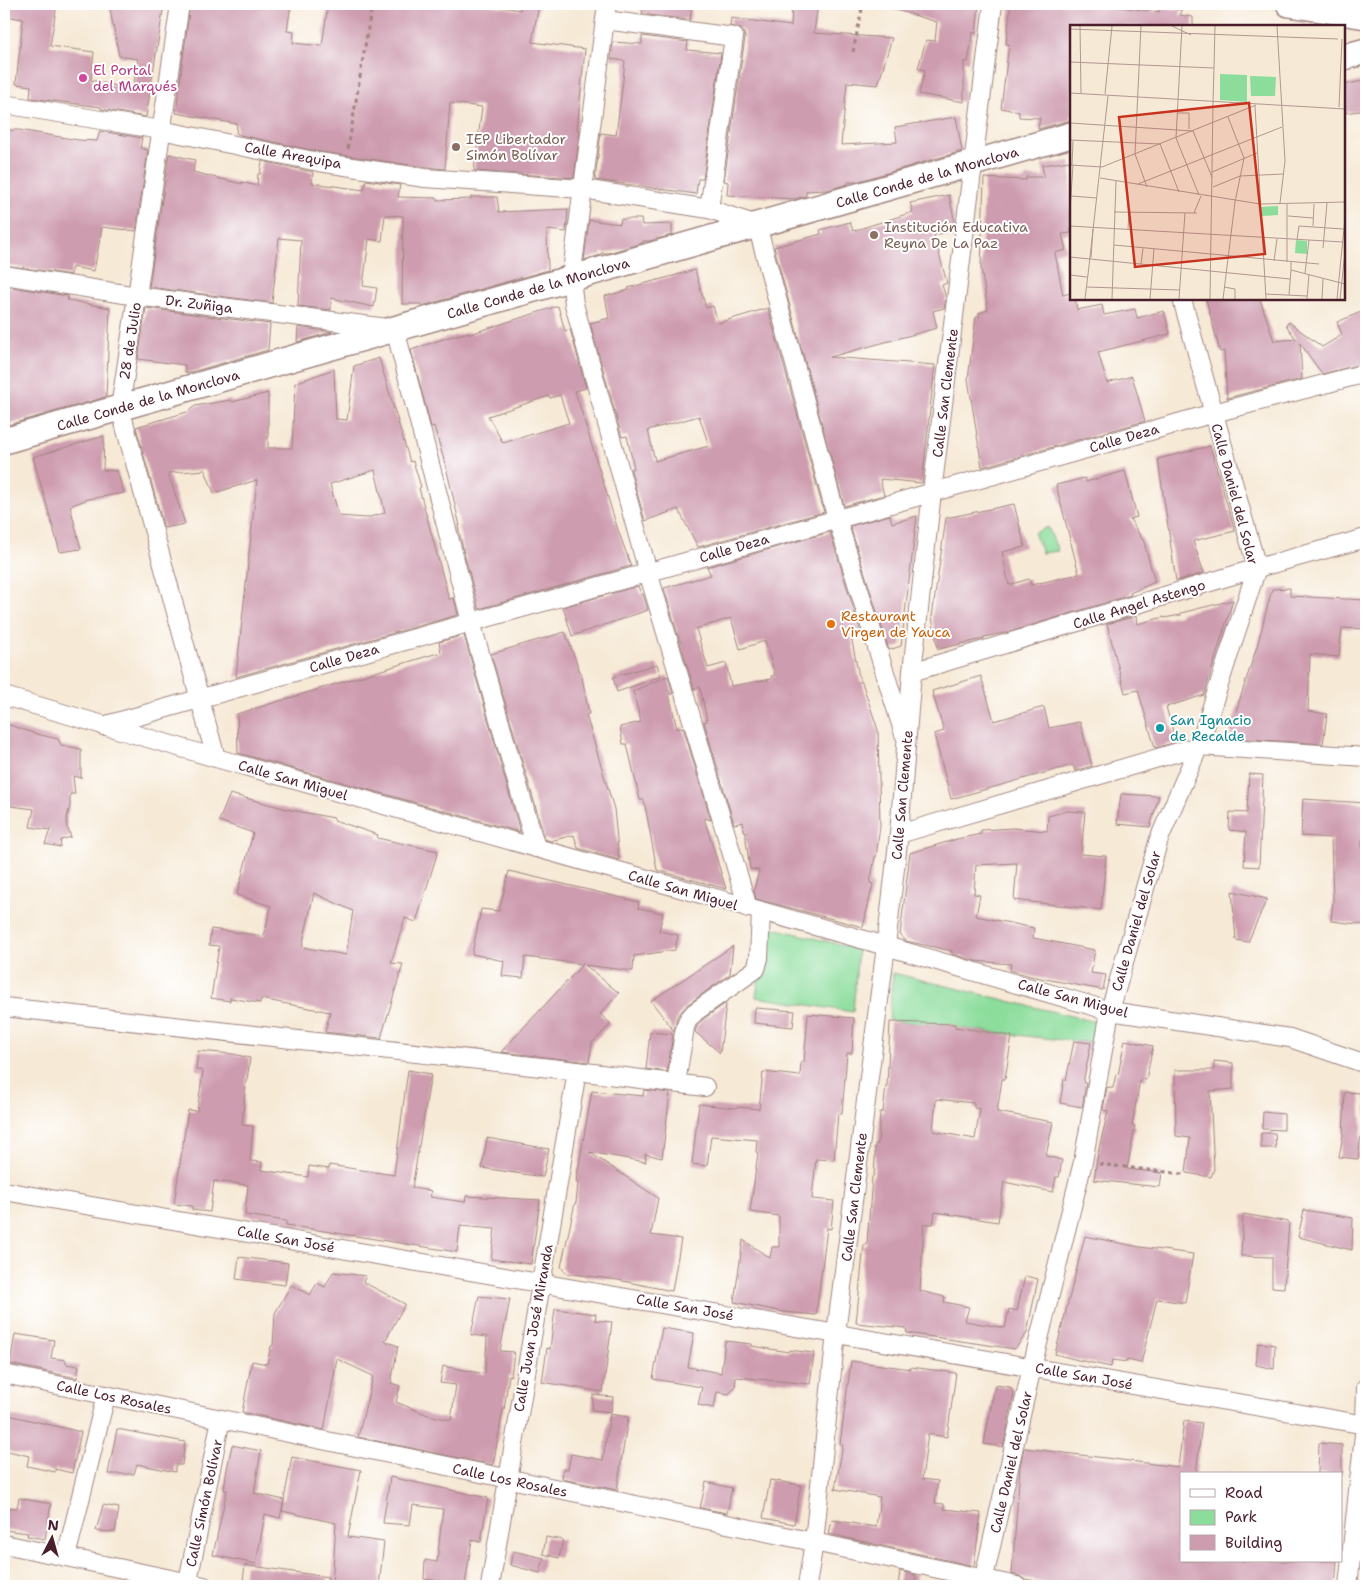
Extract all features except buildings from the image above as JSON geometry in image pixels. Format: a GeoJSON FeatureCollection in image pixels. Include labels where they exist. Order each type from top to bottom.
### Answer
{"type":"FeatureCollection","features":[{"type":"Feature","properties":{"kind":"street","name":"28 de Julio"},"geometry":{"type":"LineString","coordinates":[[180,4],[120,408],[216,758]]}},
{"type":"Feature","properties":{"kind":"street","name":"Calle San Clemente"},"geometry":{"type":"LineString","coordinates":[[807,1586],[814,1542],[836,1333],[900,834],[912,672],[932,492],[993,4]]}},
{"type":"Feature","properties":{"kind":"street"},"geometry":{"type":"LineString","coordinates":[[1289,4],[1366,16]]}},
{"type":"Feature","properties":{"kind":"street"},"geometry":{"type":"LineString","coordinates":[[676,1083],[685,1027],[688,1020],[695,1012],[756,969],[759,958],[755,910],[648,572],[574,304],[570,279],[584,189],[606,12],[734,37],[709,209]]}},
{"type":"Feature","properties":{"kind":"street"},"geometry":{"type":"LineString","coordinates":[[1345,57],[1366,51]]}},
{"type":"Feature","properties":{"kind":"street","name":"Calle Arequipa"},"geometry":{"type":"LineString","coordinates":[[4,104],[161,130],[319,162],[425,178],[584,189],[709,209],[757,225]]}},
{"type":"Feature","properties":{"kind":"street","name":"Calle Conde de la Monclova"},"geometry":{"type":"LineString","coordinates":[[4,441],[1070,135]]}},
{"type":"Feature","properties":{"kind":"street"},"geometry":{"type":"LineString","coordinates":[[757,225],[837,519],[907,743]]}},
{"type":"Feature","properties":{"kind":"street","name":"Dr. Zuñiga"},"geometry":{"type":"LineString","coordinates":[[4,275],[138,296],[395,329]]}},
{"type":"Feature","properties":{"kind":"street","name":"Calle Daniel del Solar"},"geometry":{"type":"LineString","coordinates":[[983,1583],[1032,1367],[1083,1162],[1110,1011],[1159,838],[1199,746],[1257,568],[1182,300]]}},
{"type":"Feature","properties":{"kind":"street"},"geometry":{"type":"LineString","coordinates":[[395,329],[471,622],[536,848]]}},
{"type":"Feature","properties":{"kind":"street","name":"Calle Deza"},"geometry":{"type":"LineString","coordinates":[[102,726],[1214,413],[1366,373]]}},
{"type":"Feature","properties":{"kind":"street","name":"Calle Angel Astengo"},"geometry":{"type":"LineString","coordinates":[[912,672],[1257,568],[1366,538]]}},
{"type":"Feature","properties":{"kind":"street","name":"Calle San Miguel"},"geometry":{"type":"LineString","coordinates":[[4,696],[102,726],[886,946],[1110,1011],[1290,1038],[1366,1064]]}},
{"type":"Feature","properties":{"kind":"street"},"geometry":{"type":"LineString","coordinates":[[900,834],[1199,746],[1366,757]]}},
{"type":"Feature","properties":{"kind":"street"},"geometry":{"type":"LineString","coordinates":[[4,1007],[705,1087]]}},
{"type":"Feature","properties":{"kind":"street","name":"Calle Juan José Miranda"},"geometry":{"type":"LineString","coordinates":[[490,1586],[577,1071]]}},
{"type":"Feature","properties":{"kind":"street","name":"Calle San José"},"geometry":{"type":"LineString","coordinates":[[4,1191],[1366,1425]]}},
{"type":"Feature","properties":{"kind":"street","name":"Calle Los Rosales"},"geometry":{"type":"LineString","coordinates":[[4,1374],[814,1542],[983,1583],[1017,1586]]}},
{"type":"Feature","properties":{"kind":"street"},"geometry":{"type":"LineString","coordinates":[[1348,1586],[1366,1425],[1366,1387]]}},
{"type":"Feature","properties":{"kind":"street"},"geometry":{"type":"LineString","coordinates":[[66,1557],[106,1395]]}},
{"type":"Feature","properties":{"kind":"street","name":"Calle Simón Bolívar"},"geometry":{"type":"LineString","coordinates":[[193,1585],[221,1419]]}},
{"type":"Feature","properties":{"kind":"street"},"geometry":{"type":"LineString","coordinates":[[4,1544],[193,1585]]}},
{"type":"Feature","properties":{"kind":"path"},"geometry":{"type":"LineString","coordinates":[[347,165],[372,4]]}},
{"type":"Feature","properties":{"kind":"path"},"geometry":{"type":"LineString","coordinates":[[853,52],[863,4]]}},
{"type":"Feature","properties":{"kind":"path"},"geometry":{"type":"LineString","coordinates":[[1083,1162],[1183,1174]]}},
{"type":"Feature","properties":{"kind":"green space"},"geometry":{"type":"Polygon","coordinates":[[[1048,527],[1058,551],[1042,553],[1034,533],[1048,527]]]}},
{"type":"Feature","properties":{"kind":"green space"},"geometry":{"type":"Polygon","coordinates":[[[766,926],[858,949],[853,1012],[756,997],[766,926]]]}},
{"type":"Feature","properties":{"kind":"green space"},"geometry":{"type":"Polygon","coordinates":[[[893,973],[1100,1023],[1095,1043],[889,1020],[893,973]]]}},
{"type":"Feature","properties":{"kind":"place","name":"El Portal del Marqués"},"geometry":{"type":"Point","coordinates":[83,78]}},
{"type":"Feature","properties":{"kind":"place","name":"IEP Libertador Simón Bolívar"},"geometry":{"type":"Point","coordinates":[456,147]}},
{"type":"Feature","properties":{"kind":"place","name":"Institución Educativa Reyna De La Paz"},"geometry":{"type":"Point","coordinates":[874,235]}},
{"type":"Feature","properties":{"kind":"place","name":"Restaurant Virgen de Yauca"},"geometry":{"type":"Point","coordinates":[831,624]}},
{"type":"Feature","properties":{"kind":"place","name":"San Ignacio de Recalde"},"geometry":{"type":"Point","coordinates":[1160,728]}}]}
